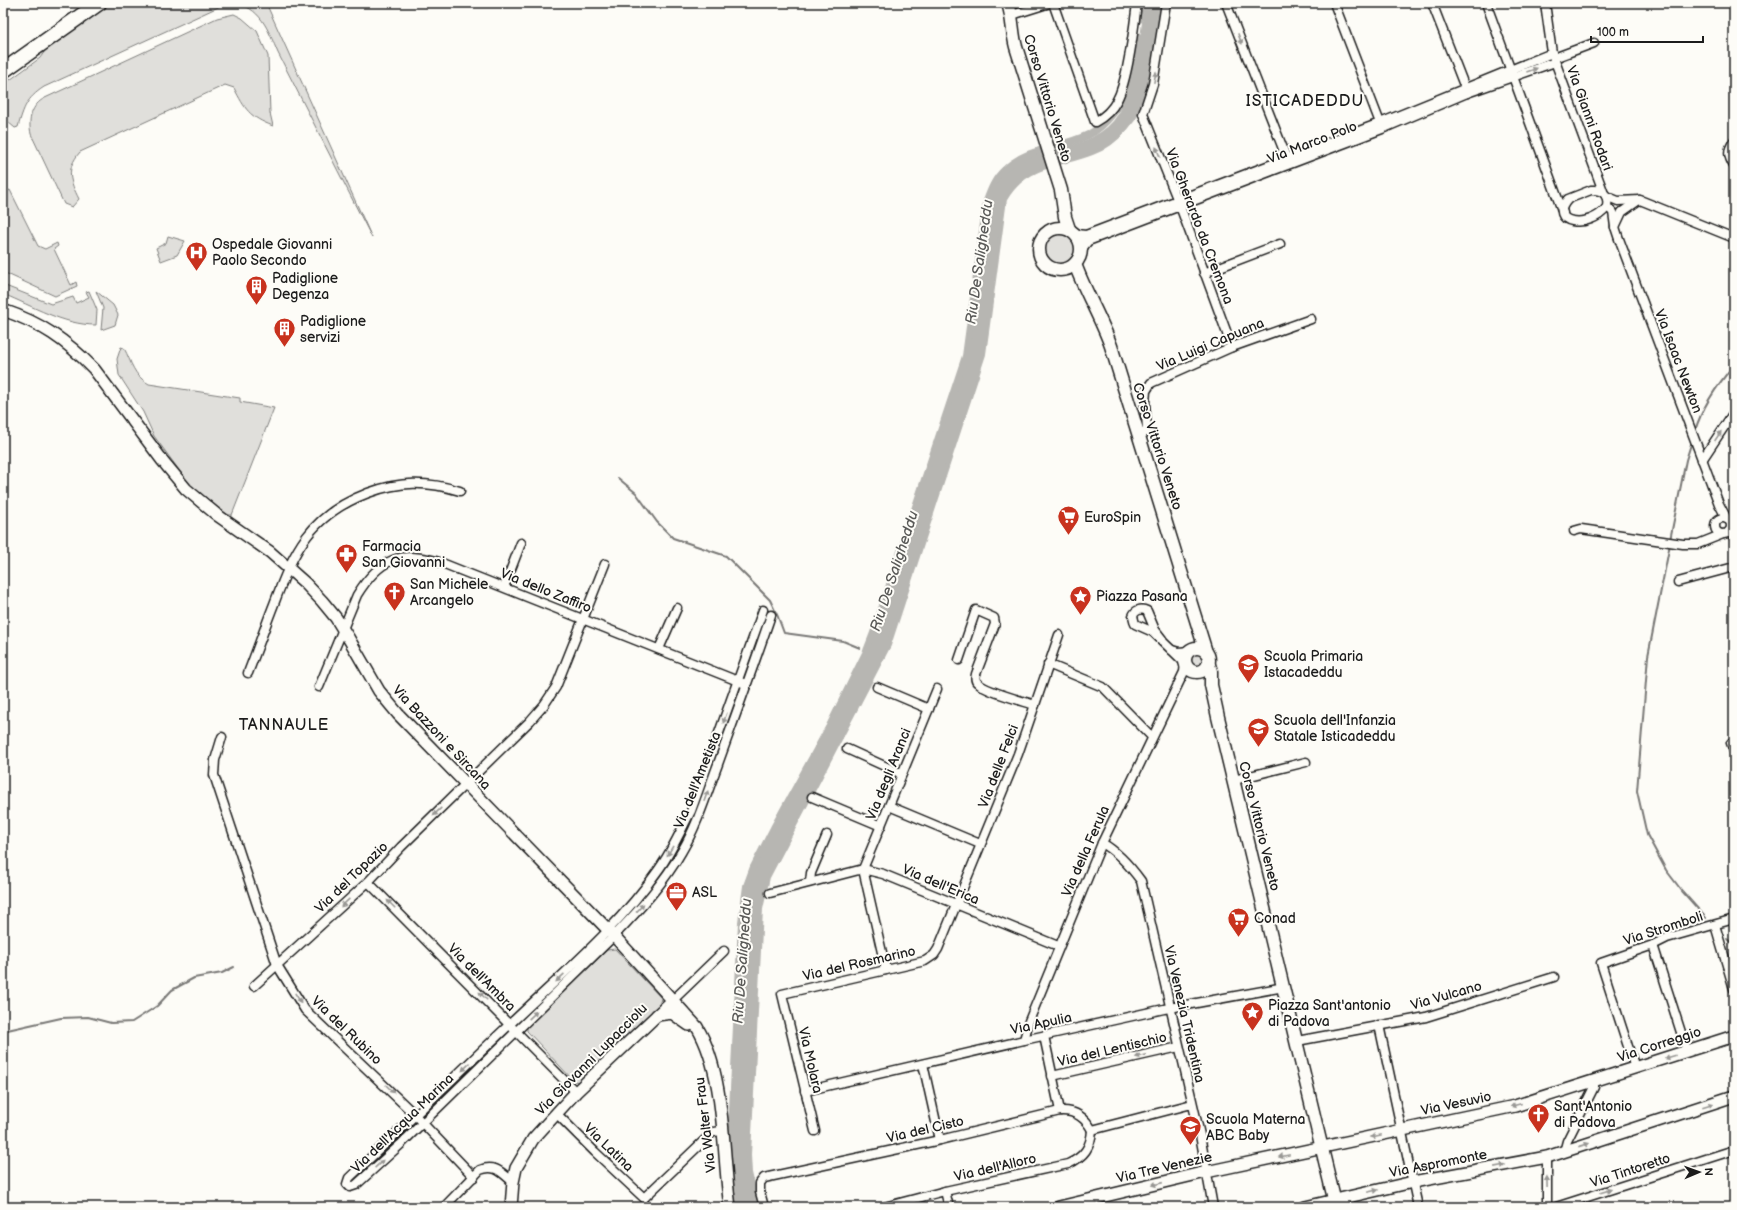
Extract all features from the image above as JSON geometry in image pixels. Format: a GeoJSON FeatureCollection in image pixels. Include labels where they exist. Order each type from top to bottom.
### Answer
{"type":"FeatureCollection","features":[{"type":"Feature","properties":{"kind":"highway"},"geometry":{"type":"LineString","coordinates":[[3,71],[99,3]]}},
{"type":"Feature","properties":{"kind":"main road","name":"Corso Vittorio Veneto"},"geometry":{"type":"LineString","coordinates":[[1010,9],[1012,33],[1016,48],[1061,190],[1065,217],[1073,232]]}},
{"type":"Feature","properties":{"kind":"main road","name":"Corso Vittorio Veneto"},"geometry":{"type":"LineString","coordinates":[[1052,229],[1059,218],[1063,202]]}},
{"type":"Feature","properties":{"kind":"main road"},"geometry":{"type":"LineString","coordinates":[[1058,227],[1073,232],[1079,239],[1082,250],[1081,255],[1075,264],[1064,270],[1058,270],[1045,265],[1039,253],[1041,238],[1052,229],[1058,227]]}},
{"type":"Feature","properties":{"kind":"main road","name":"Corso Vittorio Veneto"},"geometry":{"type":"LineString","coordinates":[[1075,264],[1086,292],[1106,334],[1140,436],[1206,652],[1209,657],[1193,670]]}},
{"type":"Feature","properties":{"kind":"main road","name":"Corso Vittorio Veneto"},"geometry":{"type":"LineString","coordinates":[[1058,270],[1072,277],[1086,292]]}},
{"type":"Feature","properties":{"kind":"main road","name":"Corso Vittorio Veneto"},"geometry":{"type":"LineString","coordinates":[[1194,612],[1195,635],[1191,650],[1185,657],[1193,670],[1204,675],[1211,685],[1335,1203]]}},
{"type":"Feature","properties":{"kind":"main road"},"geometry":{"type":"LineString","coordinates":[[1191,650],[1200,648],[1206,652]]}},
{"type":"Feature","properties":{"kind":"street"},"geometry":{"type":"LineString","coordinates":[[1010,9],[1050,3]]}},
{"type":"Feature","properties":{"kind":"street"},"geometry":{"type":"LineString","coordinates":[[1053,3],[1095,122],[1108,113],[1117,100],[1123,83],[1137,3]]}},
{"type":"Feature","properties":{"kind":"street","name":"Via Gherardo da Cremona"},"geometry":{"type":"LineString","coordinates":[[1166,3],[1153,84],[1143,114],[1179,203],[1232,347]]}},
{"type":"Feature","properties":{"kind":"street"},"geometry":{"type":"LineString","coordinates":[[1226,3],[1288,162]]}},
{"type":"Feature","properties":{"kind":"street"},"geometry":{"type":"LineString","coordinates":[[1334,3],[1381,126]]}},
{"type":"Feature","properties":{"kind":"street"},"geometry":{"type":"LineString","coordinates":[[1432,3],[1467,91]]}},
{"type":"Feature","properties":{"kind":"street"},"geometry":{"type":"LineString","coordinates":[[1486,3],[1565,217],[1576,223],[1597,216],[1607,207],[1630,206]]}},
{"type":"Feature","properties":{"kind":"street","name":"Via Gianni Rodari"},"geometry":{"type":"LineString","coordinates":[[1544,3],[1554,58],[1605,194]]}},
{"type":"Feature","properties":{"kind":"street","name":"Via Marco Polo"},"geometry":{"type":"LineString","coordinates":[[1073,232],[1084,236],[1179,203],[1381,126],[1512,73],[1594,43]]}},
{"type":"Feature","properties":{"kind":"street"},"geometry":{"type":"LineString","coordinates":[[1734,141],[1728,149],[1728,157],[1734,166]]}},
{"type":"Feature","properties":{"kind":"street"},"geometry":{"type":"LineString","coordinates":[[1563,213],[1564,202],[1568,199],[1591,190],[1597,190],[1618,201],[1640,200],[1734,238]]}},
{"type":"Feature","properties":{"kind":"street"},"geometry":{"type":"LineString","coordinates":[[1605,194],[1607,207]]}},
{"type":"Feature","properties":{"kind":"street"},"geometry":{"type":"LineString","coordinates":[[1558,195],[1568,199]]}},
{"type":"Feature","properties":{"kind":"street"},"geometry":{"type":"LineString","coordinates":[[1597,216],[1605,217],[1615,227],[1622,212],[1640,200]]}},
{"type":"Feature","properties":{"kind":"street","name":"Via Marco Polo"},"geometry":{"type":"LineString","coordinates":[[1082,250],[1088,241],[1179,203]]}},
{"type":"Feature","properties":{"kind":"street","name":"Via Isaac Newton"},"geometry":{"type":"LineString","coordinates":[[1607,207],[1613,212],[1615,227],[1719,504],[1723,519],[1715,526],[1726,532]]}},
{"type":"Feature","properties":{"kind":"street"},"geometry":{"type":"LineString","coordinates":[[1204,273],[1280,244]]}},
{"type":"Feature","properties":{"kind":"street","name":"Via Bazzoni e Sircana"},"geometry":{"type":"LineString","coordinates":[[3,310],[38,324],[59,337],[81,356],[103,380],[174,475],[199,501],[288,567],[322,602],[343,629],[379,691],[398,714],[611,933],[673,1000]]}},
{"type":"Feature","properties":{"kind":"street","name":"Via Luigi Capuana"},"geometry":{"type":"LineString","coordinates":[[1140,436],[1146,432],[1148,428],[1145,404],[1146,391],[1151,383],[1232,347],[1311,319]]}},
{"type":"Feature","properties":{"kind":"street"},"geometry":{"type":"LineString","coordinates":[[1702,460],[1734,412]]}},
{"type":"Feature","properties":{"kind":"street"},"geometry":{"type":"LineString","coordinates":[[248,673],[288,567],[300,544],[324,517],[340,505],[380,488],[408,484],[438,484],[460,491]]}},
{"type":"Feature","properties":{"kind":"street"},"geometry":{"type":"LineString","coordinates":[[1574,531],[1581,529],[1683,544],[1698,544],[1726,532],[1730,524],[1723,519]]}},
{"type":"Feature","properties":{"kind":"street"},"geometry":{"type":"LineString","coordinates":[[504,587],[521,543]]}},
{"type":"Feature","properties":{"kind":"street","name":"Via dello Zaffiro"},"geometry":{"type":"LineString","coordinates":[[319,688],[357,595],[365,581],[374,571],[384,564],[396,559],[411,556],[425,557],[504,587],[748,685]]}},
{"type":"Feature","properties":{"kind":"street","name":"Via del Topazio"},"geometry":{"type":"LineString","coordinates":[[254,986],[368,882],[399,845],[466,785],[530,722],[556,687],[605,564]]}},
{"type":"Feature","properties":{"kind":"street"},"geometry":{"type":"LineString","coordinates":[[1678,582],[1734,567]]}},
{"type":"Feature","properties":{"kind":"street"},"geometry":{"type":"LineString","coordinates":[[659,649],[677,608]]}},
{"type":"Feature","properties":{"kind":"street"},"geometry":{"type":"LineString","coordinates":[[1162,639],[1142,627],[1137,626],[1133,622],[1133,616],[1136,612],[1141,609],[1147,611],[1162,639],[1193,670]]}},
{"type":"Feature","properties":{"kind":"street","name":"Via dell'Ametista"},"geometry":{"type":"LineString","coordinates":[[611,933],[660,868],[691,811],[763,610]]}},
{"type":"Feature","properties":{"kind":"street"},"geometry":{"type":"LineString","coordinates":[[959,660],[976,610],[994,618],[995,624],[976,674],[976,681],[978,684],[992,690],[1035,705]]}},
{"type":"Feature","properties":{"kind":"street","name":"Via dell'Ametista"},"geometry":{"type":"LineString","coordinates":[[611,933],[646,901],[682,851],[697,820],[748,685],[771,615]]}},
{"type":"Feature","properties":{"kind":"street"},"geometry":{"type":"LineString","coordinates":[[1142,627],[1147,625],[1150,619]]}},
{"type":"Feature","properties":{"kind":"street","name":"Via delle Felci"},"geometry":{"type":"LineString","coordinates":[[956,905],[1018,754],[1059,635]]}},
{"type":"Feature","properties":{"kind":"street"},"geometry":{"type":"LineString","coordinates":[[1171,649],[1179,652],[1191,650]]}},
{"type":"Feature","properties":{"kind":"street"},"geometry":{"type":"LineString","coordinates":[[1048,664],[1103,687],[1152,737]]}},
{"type":"Feature","properties":{"kind":"street","name":"Via della Ferula"},"geometry":{"type":"LineString","coordinates":[[1024,1040],[1028,1021],[1102,843],[1152,737],[1193,670]]}},
{"type":"Feature","properties":{"kind":"street"},"geometry":{"type":"LineString","coordinates":[[877,687],[929,709]]}},
{"type":"Feature","properties":{"kind":"street","name":"Via degli Aranci"},"geometry":{"type":"LineString","coordinates":[[863,869],[937,689]]}},
{"type":"Feature","properties":{"kind":"street","name":"Via del Rubino"},"geometry":{"type":"LineString","coordinates":[[222,737],[215,760],[214,775],[277,965],[305,1010],[416,1116],[474,1176]]}},
{"type":"Feature","properties":{"kind":"street"},"geometry":{"type":"LineString","coordinates":[[847,749],[902,774]]}},
{"type":"Feature","properties":{"kind":"street"},"geometry":{"type":"LineString","coordinates":[[1234,780],[1306,762]]}},
{"type":"Feature","properties":{"kind":"street"},"geometry":{"type":"LineString","coordinates":[[812,797],[881,826]]}},
{"type":"Feature","properties":{"kind":"street"},"geometry":{"type":"LineString","coordinates":[[889,806],[980,844]]}},
{"type":"Feature","properties":{"kind":"street"},"geometry":{"type":"LineString","coordinates":[[810,882],[811,873],[827,835]]}},
{"type":"Feature","properties":{"kind":"street","name":"Via Venezia Tridentina"},"geometry":{"type":"LineString","coordinates":[[1102,843],[1112,849],[1132,868],[1142,881],[1192,1104],[1213,1207]]}},
{"type":"Feature","properties":{"kind":"street"},"geometry":{"type":"LineString","coordinates":[[863,869],[886,970]]}},
{"type":"Feature","properties":{"kind":"street","name":"Via dell'Erica"},"geometry":{"type":"LineString","coordinates":[[770,893],[863,869],[883,874],[1058,946]]}},
{"type":"Feature","properties":{"kind":"street","name":"Via dell'Ambra"},"geometry":{"type":"LineString","coordinates":[[368,882],[576,1092]]}},
{"type":"Feature","properties":{"kind":"street","name":"Via del Rosmarino"},"geometry":{"type":"LineString","coordinates":[[782,994],[925,961],[934,955],[956,905]]}},
{"type":"Feature","properties":{"kind":"street","name":"Via Stromboli"},"geometry":{"type":"LineString","coordinates":[[1635,1068],[1601,963],[1653,945],[1667,938],[1715,925],[1734,918]]}},
{"type":"Feature","properties":{"kind":"street"},"geometry":{"type":"LineString","coordinates":[[1715,925],[1734,989]]}},
{"type":"Feature","properties":{"kind":"street","name":"Via dell'Acqua Marina"},"geometry":{"type":"LineString","coordinates":[[611,933],[516,1031],[356,1185],[350,1187],[347,1184],[349,1178],[416,1116],[510,1024],[611,933]]}},
{"type":"Feature","properties":{"kind":"street"},"geometry":{"type":"LineString","coordinates":[[1653,945],[1687,1052]]}},
{"type":"Feature","properties":{"kind":"street","name":"Via Giovanni Lupacciolu"},"geometry":{"type":"LineString","coordinates":[[510,1206],[516,1168],[533,1140],[576,1092],[724,951]]}},
{"type":"Feature","properties":{"kind":"street","name":"Via Vulcano"},"geometry":{"type":"LineString","coordinates":[[1297,1040],[1426,1016],[1554,977]]}},
{"type":"Feature","properties":{"kind":"street","name":"Via Apulia"},"geometry":{"type":"LineString","coordinates":[[805,1091],[1170,1008],[1284,987]]}},
{"type":"Feature","properties":{"kind":"street","name":"Via Molara"},"geometry":{"type":"LineString","coordinates":[[782,994],[815,1131]]}},
{"type":"Feature","properties":{"kind":"street","name":"Via Walter Frau"},"geometry":{"type":"LineString","coordinates":[[673,1000],[697,1027],[705,1041],[712,1059],[717,1088],[730,1207]]}},
{"type":"Feature","properties":{"kind":"street","name":"Via Walter Frau"},"geometry":{"type":"LineString","coordinates":[[657,1015],[672,1013],[681,1018],[699,1037],[705,1041]]}},
{"type":"Feature","properties":{"kind":"street"},"geometry":{"type":"LineString","coordinates":[[1379,1025],[1418,1207]]}},
{"type":"Feature","properties":{"kind":"street"},"geometry":{"type":"LineString","coordinates":[[1044,1036],[1060,1111]]}},
{"type":"Feature","properties":{"kind":"street","name":"Via Correggio"},"geometry":{"type":"LineString","coordinates":[[1594,1082],[1734,1036]]}},
{"type":"Feature","properties":{"kind":"street","name":"Via del Lentischio"},"geometry":{"type":"LineString","coordinates":[[1052,1076],[1178,1047]]}},
{"type":"Feature","properties":{"kind":"street"},"geometry":{"type":"LineString","coordinates":[[923,1064],[940,1140]]}},
{"type":"Feature","properties":{"kind":"street"},"geometry":{"type":"LineString","coordinates":[[1564,1152],[1567,1141],[1594,1087],[1594,1082]]}},
{"type":"Feature","properties":{"kind":"street","name":"Via Vesuvio"},"geometry":{"type":"LineString","coordinates":[[1322,1148],[1515,1106],[1594,1082]]}},
{"type":"Feature","properties":{"kind":"street","name":"Via Aspromonte"},"geometry":{"type":"LineString","coordinates":[[1305,1207],[1335,1203],[1413,1182],[1547,1157],[1734,1096]]}},
{"type":"Feature","properties":{"kind":"street"},"geometry":{"type":"LineString","coordinates":[[1092,1130],[1192,1104]]}},
{"type":"Feature","properties":{"kind":"street","name":"Via del Cisto"},"geometry":{"type":"LineString","coordinates":[[764,1207],[760,1192],[760,1183],[764,1178],[940,1140],[1060,1111],[1069,1110],[1079,1115],[1088,1123],[1092,1130]]}},
{"type":"Feature","properties":{"kind":"street","name":"Via Latina"},"geometry":{"type":"LineString","coordinates":[[556,1113],[644,1198],[713,1132],[722,1131]]}},
{"type":"Feature","properties":{"kind":"street","name":"Via dell'Alloro"},"geometry":{"type":"LineString","coordinates":[[884,1207],[945,1191],[1068,1164],[1078,1159],[1089,1146],[1092,1130]]}},
{"type":"Feature","properties":{"kind":"street","name":"Via Tre Venezie"},"geometry":{"type":"LineString","coordinates":[[1059,1207],[1096,1202],[1206,1172],[1322,1148]]}},
{"type":"Feature","properties":{"kind":"street","name":"Via Tintoretto"},"geometry":{"type":"LineString","coordinates":[[1556,1207],[1734,1150]]}},
{"type":"Feature","properties":{"kind":"street"},"geometry":{"type":"LineString","coordinates":[[1547,1157],[1547,1207]]}},
{"type":"Feature","properties":{"kind":"street"},"geometry":{"type":"LineString","coordinates":[[444,1207],[480,1170],[487,1167],[494,1168],[513,1182]]}},
{"type":"Feature","properties":{"kind":"street"},"geometry":{"type":"LineString","coordinates":[[945,1191],[949,1207]]}},
{"type":"Feature","properties":{"kind":"shaded area"},"geometry":{"type":"Polygon","coordinates":[[[110,3],[227,3],[44,87],[38,91],[26,104],[18,127],[15,128],[8,122],[3,121],[3,85],[40,58],[49,45],[110,3]]]}},
{"type":"Feature","properties":{"kind":"shaded area"},"geometry":{"type":"Polygon","coordinates":[[[232,3],[266,3],[372,238],[278,53],[267,28],[257,14],[250,9],[242,5],[232,3]]]}},
{"type":"Feature","properties":{"kind":"shaded area"},"geometry":{"type":"Polygon","coordinates":[[[234,14],[242,18],[257,31],[268,56],[270,113],[273,126],[253,116],[241,102],[234,88],[225,85],[80,152],[72,164],[70,176],[73,187],[79,199],[72,207],[64,204],[31,134],[30,118],[36,105],[45,98],[217,18],[234,14]]]}},
{"type":"Feature","properties":{"kind":"shaded area"},"geometry":{"type":"Polygon","coordinates":[[[10,190],[38,246],[45,249],[57,243],[58,246],[54,249],[71,285],[76,282],[77,286],[55,296],[3,272],[3,193],[10,190]]]}},
{"type":"Feature","properties":{"kind":"shaded area"},"geometry":{"type":"Polygon","coordinates":[[[1057,233],[1063,233],[1072,237],[1076,249],[1072,261],[1063,265],[1057,265],[1048,261],[1044,252],[1044,246],[1048,237],[1057,233]]]}},
{"type":"Feature","properties":{"kind":"shaded area"},"geometry":{"type":"Polygon","coordinates":[[[168,236],[185,241],[177,255],[161,261],[156,248],[166,243],[168,236]]]}},
{"type":"Feature","properties":{"kind":"shaded area"},"geometry":{"type":"Polygon","coordinates":[[[3,285],[51,304],[73,297],[76,303],[89,297],[86,292],[89,291],[97,310],[96,325],[72,322],[37,309],[3,294],[3,285]]]}},
{"type":"Feature","properties":{"kind":"shaded area"},"geometry":{"type":"Polygon","coordinates":[[[96,291],[113,305],[118,315],[115,325],[101,330],[103,308],[96,291]]]}},
{"type":"Feature","properties":{"kind":"shaded area"},"geometry":{"type":"Polygon","coordinates":[[[121,347],[124,348],[139,377],[149,384],[240,398],[240,402],[274,408],[232,515],[228,515],[190,485],[154,436],[143,412],[119,375],[117,359],[121,347]]]}},
{"type":"Feature","properties":{"kind":"shaded area"},"geometry":{"type":"Polygon","coordinates":[[[1197,652],[1203,654],[1205,660],[1203,666],[1197,668],[1191,666],[1189,660],[1191,654],[1197,652]]]}},
{"type":"Feature","properties":{"kind":"shaded area"},"geometry":{"type":"Polygon","coordinates":[[[615,949],[661,998],[659,1006],[579,1082],[574,1081],[527,1031],[527,1027],[607,950],[615,949]]]}},
{"type":"Feature","properties":{"kind":"waterway","name":"Riu De Saligheddu"},"geometry":{"type":"LineString","coordinates":[[1139,19],[1141,3]]}},
{"type":"Feature","properties":{"kind":"waterway","name":"Riu De Saligheddu"},"geometry":{"type":"LineString","coordinates":[[749,1207],[741,1175],[739,1154],[753,909],[758,880],[770,853],[872,661],[882,635],[921,515],[972,368],[976,350],[997,197],[1006,181],[1019,170],[1034,163],[1083,148],[1098,141],[1112,131],[1124,117],[1130,106],[1139,78],[1151,3]]}},
{"type":"Feature","properties":{"kind":"waterway","name":"Riu De Saligheddu"},"geometry":{"type":"LineString","coordinates":[[756,1207],[748,1173],[747,1155],[759,909],[766,877],[887,645],[982,354],[1003,199],[1011,187],[1031,171],[1042,166],[1079,156],[1101,147],[1118,135],[1125,127],[1137,110],[1145,91],[1159,3]]}},
{"type":"Feature","properties":{"kind":"waterway","name":"Riu De Saligheddu"},"geometry":{"type":"LineString","coordinates":[[741,1207],[734,1181],[732,1130],[742,922],[747,886],[754,867],[774,828],[829,728],[867,651],[874,633],[966,356],[987,201],[992,189],[1002,173],[1024,157],[1088,135],[1105,123],[1125,96],[1137,36]]}},
{"type":"Feature","properties":{"kind":"waterway"},"geometry":{"type":"LineString","coordinates":[[1695,431],[1711,396],[1734,365]]}},
{"type":"Feature","properties":{"kind":"waterway"},"geometry":{"type":"LineString","coordinates":[[1670,540],[1686,460],[1692,441]]}},
{"type":"Feature","properties":{"kind":"waterway"},"geometry":{"type":"LineString","coordinates":[[618,478],[636,493],[657,522],[673,538],[726,556],[770,600],[784,633],[843,641],[860,648]]}},
{"type":"Feature","properties":{"kind":"waterway"},"geometry":{"type":"LineString","coordinates":[[1670,544],[1648,656],[1637,791],[1647,835],[1666,870],[1706,918]]}},
{"type":"Feature","properties":{"kind":"waterway","name":"Riu De Saligheddu"},"geometry":{"type":"LineString","coordinates":[[870,657],[872,661]]}},
{"type":"Feature","properties":{"kind":"waterway"},"geometry":{"type":"LineString","coordinates":[[1727,939],[1734,945]]}},
{"type":"Feature","properties":{"kind":"waterway"},"geometry":{"type":"LineString","coordinates":[[3,1031],[61,1018],[88,1017],[111,1023],[132,1022],[157,1006],[172,990],[194,978],[222,973],[234,967]]}},
{"type":"Feature","properties":{"kind":"place","name":"Ospedale Giovanni Paolo Secondo"},"geometry":{"type":"Point","coordinates":[196,272]}},
{"type":"Feature","properties":{"kind":"place","name":"Padiglione Degenza"},"geometry":{"type":"Point","coordinates":[256,306]}},
{"type":"Feature","properties":{"kind":"place","name":"Padiglione servizi"},"geometry":{"type":"Point","coordinates":[285,348]}},
{"type":"Feature","properties":{"kind":"place","name":"EuroSpin"},"geometry":{"type":"Point","coordinates":[1068,536]}},
{"type":"Feature","properties":{"kind":"place","name":"Farmacia San Giovanni"},"geometry":{"type":"Point","coordinates":[347,574]}},
{"type":"Feature","properties":{"kind":"place","name":"San Michele Arcangelo"},"geometry":{"type":"Point","coordinates":[395,612]}},
{"type":"Feature","properties":{"kind":"place","name":"Piazza Pasana"},"geometry":{"type":"Point","coordinates":[1080,616]}},
{"type":"Feature","properties":{"kind":"place","name":"Scuola Primaria Istacadeddu"},"geometry":{"type":"Point","coordinates":[1248,684]}},
{"type":"Feature","properties":{"kind":"place","name":"Scuola dell'Infanzia Statale Isticadeddu"},"geometry":{"type":"Point","coordinates":[1258,748]}},
{"type":"Feature","properties":{"kind":"place","name":"ASL"},"geometry":{"type":"Point","coordinates":[676,912]}},
{"type":"Feature","properties":{"kind":"place","name":"Conad"},"geometry":{"type":"Point","coordinates":[1239,938]}},
{"type":"Feature","properties":{"kind":"place","name":"Piazza Sant'antonio di Padova"},"geometry":{"type":"Point","coordinates":[1253,1032]}},
{"type":"Feature","properties":{"kind":"place","name":"Sant'Antonio di Padova"},"geometry":{"type":"Point","coordinates":[1538,1134]}},
{"type":"Feature","properties":{"kind":"place","name":"Scuola Materna ABC Baby"},"geometry":{"type":"Point","coordinates":[1190,1146]}},
{"type":"Feature","properties":{"kind":"district","name":"ISTICADEDDU"},"geometry":{"type":"Point","coordinates":[1305,100]}},
{"type":"Feature","properties":{"kind":"district","name":"TANNAULE"},"geometry":{"type":"Point","coordinates":[284,724]}}]}
